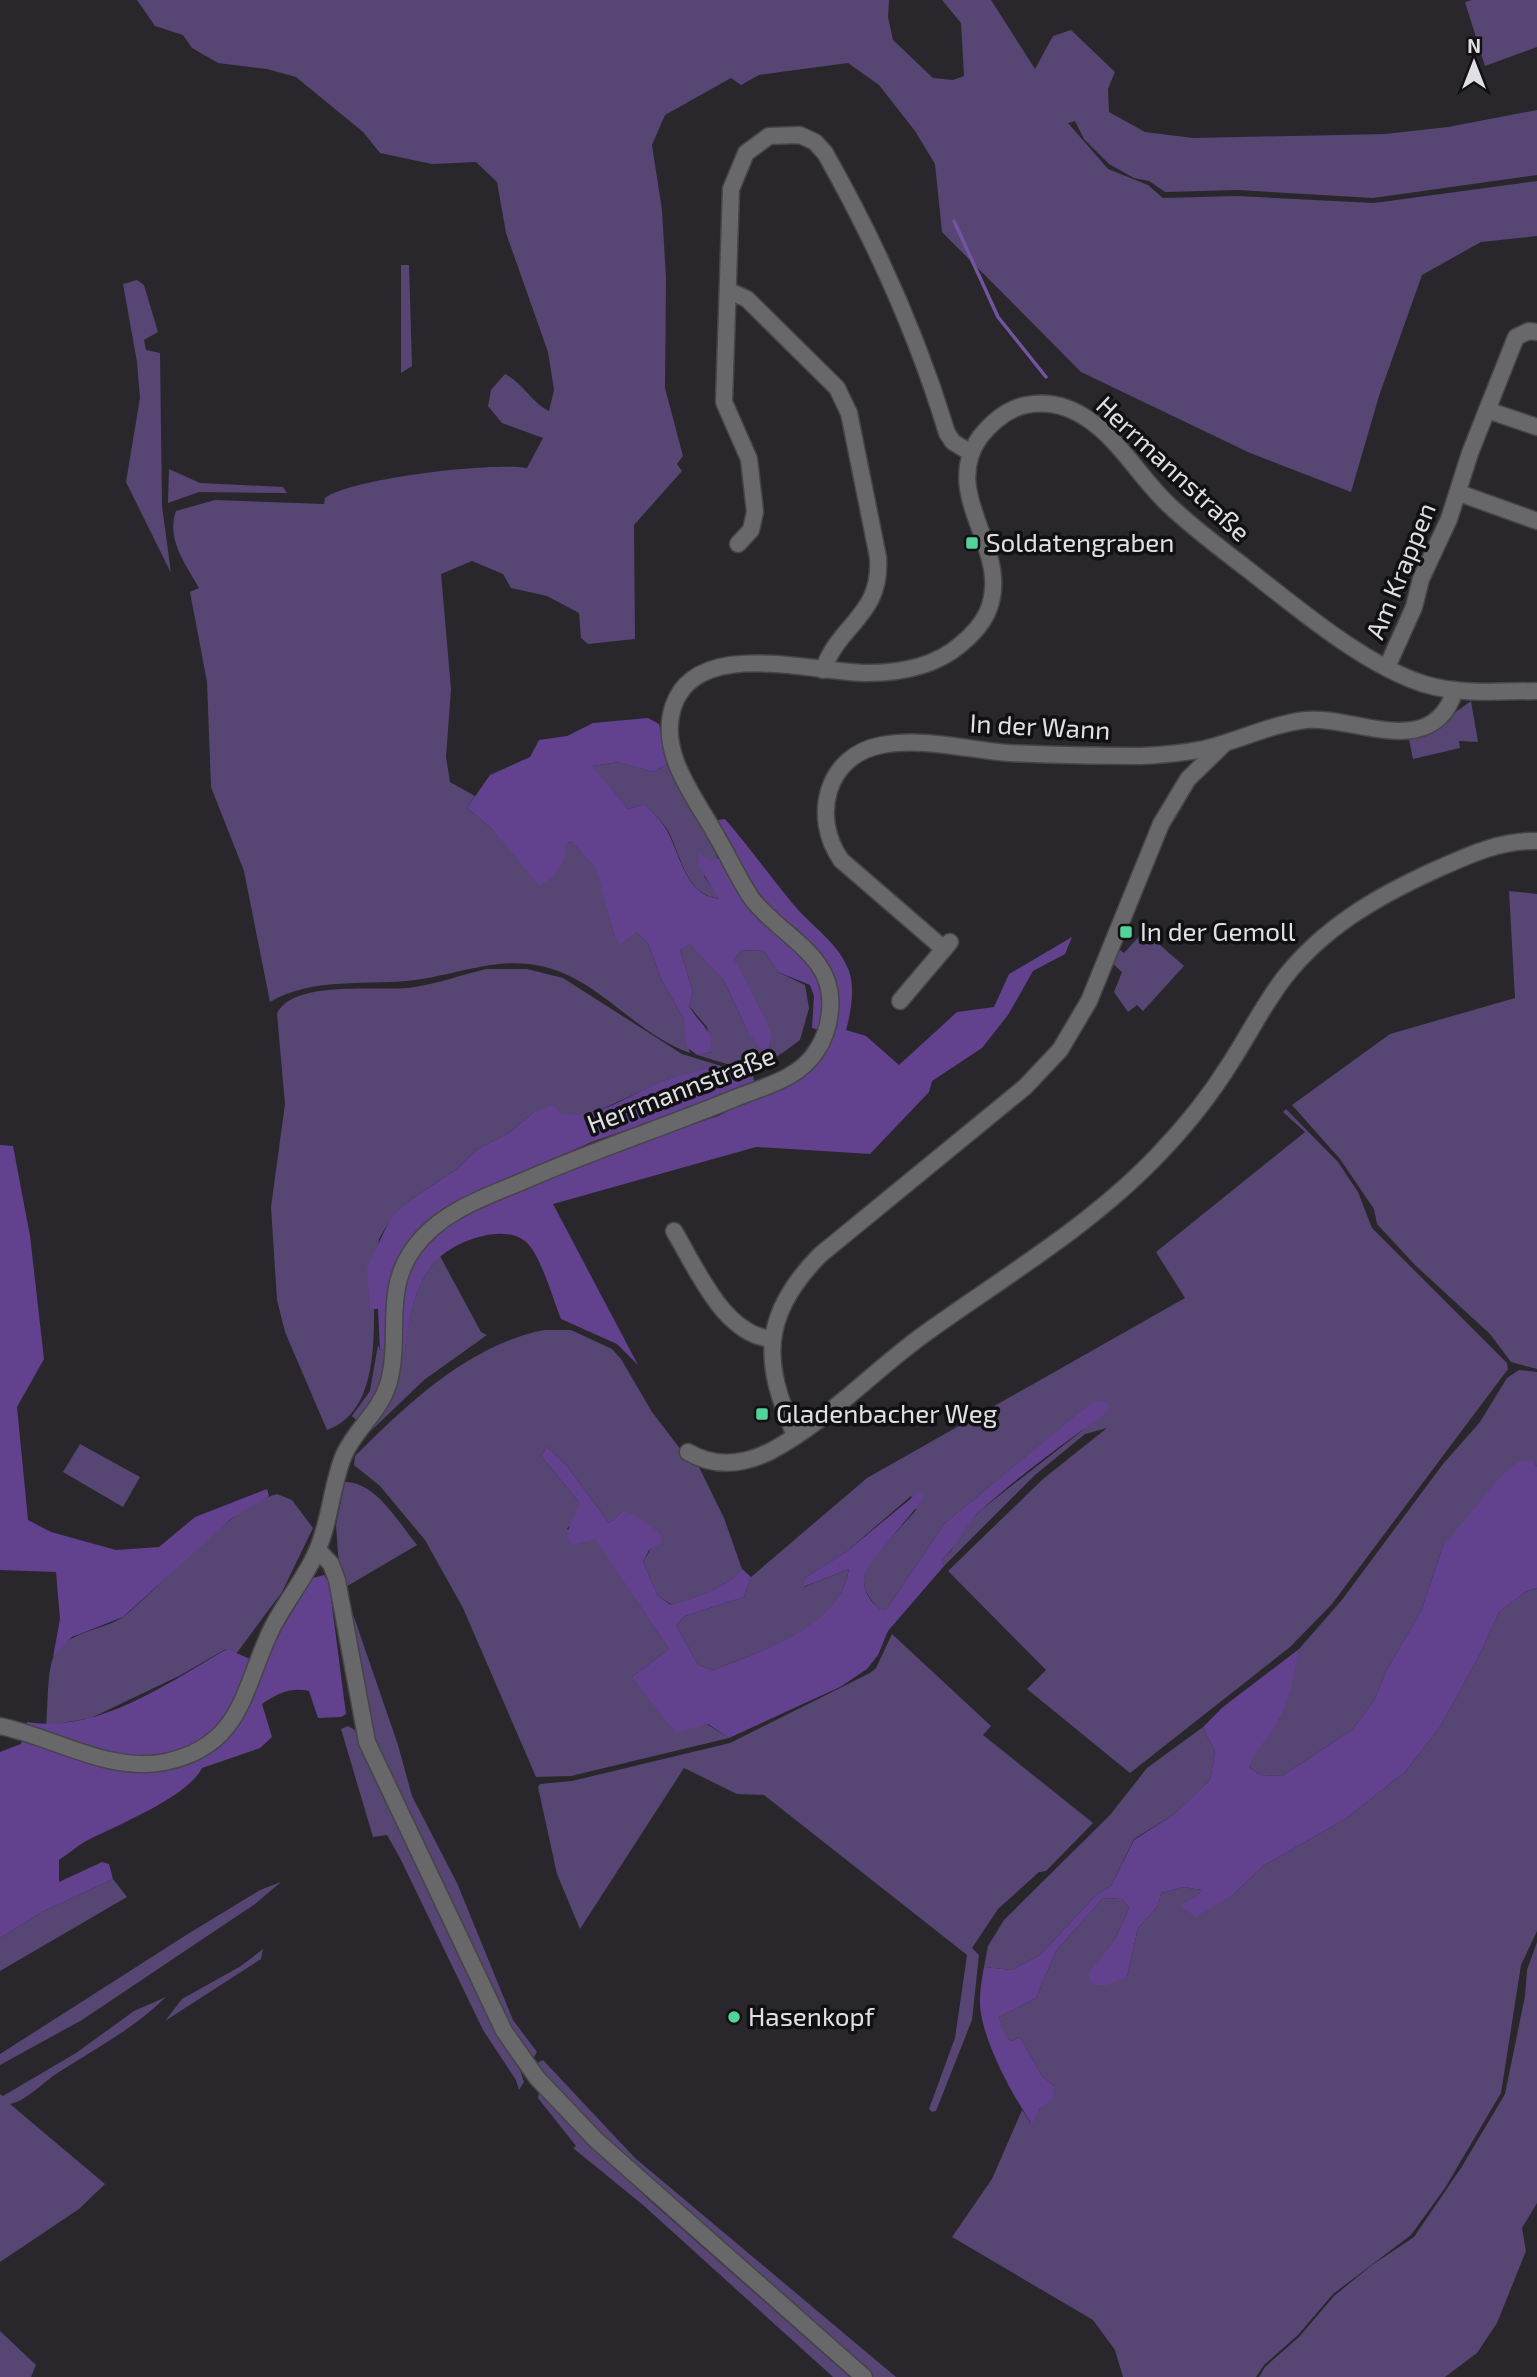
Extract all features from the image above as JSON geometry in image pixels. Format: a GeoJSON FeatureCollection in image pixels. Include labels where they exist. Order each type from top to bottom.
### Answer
{"type":"FeatureCollection","features":[{"type":"Feature","properties":{"kind":"street"},"geometry":{"type":"LineString","coordinates":[[738,544],[751,530],[755,512],[749,458],[724,402],[730,197],[740,163],[752,146],[769,136],[791,134],[807,138],[825,153],[881,258],[915,335],[947,433],[953,442],[971,453]]}},
{"type":"Feature","properties":{"kind":"street"},"geometry":{"type":"LineString","coordinates":[[729,292],[747,299],[827,376],[849,413],[878,557],[879,578],[872,602],[837,642],[823,670]]}},
{"type":"Feature","properties":{"kind":"street","name":"Am Krappen"},"geometry":{"type":"LineString","coordinates":[[1387,667],[1459,493],[1487,410],[1516,337],[1529,331],[1537,332]]}},
{"type":"Feature","properties":{"kind":"street","name":"Herrmannstraße"},"geometry":{"type":"LineString","coordinates":[[1,1731],[36,1734],[84,1753],[130,1763],[162,1763],[200,1748],[230,1726],[239,1713],[272,1629],[318,1550],[347,1447],[387,1388],[392,1361],[392,1304],[400,1272],[414,1247],[428,1230],[466,1206],[584,1154],[778,1082],[808,1062],[825,1035],[831,1005],[825,974],[813,956],[766,915],[745,887],[679,769],[669,729],[679,693],[696,676],[715,666],[759,664],[869,673],[918,667],[949,654],[981,624],[993,596],[994,576],[989,548],[968,497],[966,481],[971,453],[992,424],[1013,409],[1042,403],[1066,406],[1107,435],[1134,470],[1188,522],[1305,614],[1387,667],[1425,685],[1455,690],[1537,691]]}},
{"type":"Feature","properties":{"kind":"street"},"geometry":{"type":"LineString","coordinates":[[1487,410],[1537,428]]}},
{"type":"Feature","properties":{"kind":"street","name":"Am Krappen"},"geometry":{"type":"LineString","coordinates":[[1459,493],[1537,521]]}},
{"type":"Feature","properties":{"kind":"street","name":"In der Wann"},"geometry":{"type":"LineString","coordinates":[[900,1001],[947,945],[841,860],[830,841],[824,811],[827,796],[838,772],[852,758],[872,747],[890,743],[1010,753],[1142,755],[1189,751],[1306,720],[1382,732],[1410,729],[1442,715],[1455,690]]}},
{"type":"Feature","properties":{"kind":"street"},"geometry":{"type":"LineString","coordinates":[[795,1435],[772,1376],[773,1339],[782,1307],[793,1287],[820,1255],[1025,1087],[1060,1050],[1089,1002],[1161,824],[1188,779],[1225,743]]}},
{"type":"Feature","properties":{"kind":"street"},"geometry":{"type":"LineString","coordinates":[[688,1452],[711,1462],[742,1462],[770,1451],[832,1410],[921,1337],[1085,1219],[1154,1159],[1204,1103],[1284,978],[1325,935],[1358,909],[1431,872],[1481,850],[1515,842],[1537,841]]}},
{"type":"Feature","properties":{"kind":"street"},"geometry":{"type":"LineString","coordinates":[[674,1231],[733,1323],[754,1336],[773,1339]]}},
{"type":"Feature","properties":{"kind":"street"},"geometry":{"type":"LineString","coordinates":[[318,1550],[331,1564],[337,1580],[367,1742],[504,2031],[537,2078],[596,2140],[864,2377]]}},
{"type":"Feature","properties":{"kind":"shaded area"},"geometry":{"type":"Polygon","coordinates":[[[137,0],[889,0],[888,17],[893,40],[933,78],[953,80],[964,76],[961,23],[942,0],[991,0],[1035,69],[1053,36],[1071,30],[1115,72],[1108,89],[1109,112],[1145,132],[1193,138],[1385,134],[1448,127],[1537,110],[1537,175],[1373,198],[1238,190],[1165,192],[1149,181],[1134,178],[1109,164],[1084,139],[1075,121],[1068,123],[1108,169],[1148,185],[1163,198],[1237,196],[1374,203],[1537,181],[1537,236],[1481,242],[1422,275],[1379,396],[1351,492],[1250,453],[1081,372],[942,232],[935,164],[915,131],[879,85],[848,63],[759,75],[741,85],[731,78],[665,115],[652,145],[662,210],[666,278],[665,388],[683,456],[677,464],[682,471],[634,525],[635,639],[588,644],[581,638],[579,613],[547,596],[511,588],[503,574],[472,561],[441,574],[451,689],[446,757],[450,782],[475,796],[467,808],[490,827],[514,854],[572,842],[597,868],[614,935],[619,943],[637,933],[648,943],[661,979],[683,1018],[690,1053],[641,1026],[579,981],[542,966],[522,963],[484,966],[406,981],[319,986],[286,994],[270,1002],[244,871],[211,787],[207,682],[190,592],[199,588],[175,541],[173,531],[176,511],[215,500],[324,504],[325,498],[340,491],[392,478],[484,467],[527,468],[543,438],[502,423],[488,406],[491,390],[505,374],[549,411],[554,390],[548,352],[506,233],[497,182],[476,162],[432,164],[380,153],[363,132],[296,77],[267,69],[218,63],[192,48],[183,35],[155,26],[137,0]]]}},
{"type":"Feature","properties":{"kind":"shaded area"},"geometry":{"type":"Polygon","coordinates":[[[1537,0],[1537,47],[1485,66],[1465,2],[1537,0]]]}},
{"type":"Feature","properties":{"kind":"shaded area"},"geometry":{"type":"Polygon","coordinates":[[[401,265],[409,265],[412,366],[401,373],[401,265]]]}},
{"type":"Feature","properties":{"kind":"shaded area"},"geometry":{"type":"Polygon","coordinates":[[[137,280],[144,285],[158,332],[144,340],[146,350],[160,353],[162,506],[171,573],[126,482],[140,398],[137,362],[123,284],[137,280]]]}},
{"type":"Feature","properties":{"kind":"shaded area"},"geometry":{"type":"Polygon","coordinates":[[[169,469],[200,483],[283,487],[287,493],[199,492],[168,503],[169,469]]]}},
{"type":"Feature","properties":{"kind":"shaded area"},"geometry":{"type":"Polygon","coordinates":[[[1471,701],[1478,742],[1459,741],[1460,748],[1413,759],[1408,734],[1443,721],[1471,701]]]}},
{"type":"Feature","properties":{"kind":"shaded area"},"geometry":{"type":"Polygon","coordinates":[[[648,718],[659,724],[668,764],[653,772],[619,762],[592,766],[628,809],[645,804],[659,819],[685,872],[698,890],[719,899],[698,865],[699,853],[711,861],[717,858],[728,865],[806,953],[823,987],[820,1030],[812,1028],[814,996],[810,985],[778,972],[764,951],[742,950],[734,959],[771,1034],[769,1048],[762,1051],[747,1030],[724,981],[690,944],[680,950],[693,992],[689,1006],[708,1032],[712,1044],[711,1052],[697,1055],[687,1047],[683,1018],[661,979],[648,943],[637,933],[619,944],[614,935],[596,868],[572,842],[567,843],[560,868],[540,886],[490,827],[467,808],[490,775],[530,757],[539,740],[567,736],[593,723],[648,718]]]}},
{"type":"Feature","properties":{"kind":"shaded area"},"geometry":{"type":"Polygon","coordinates":[[[620,762],[653,772],[668,764],[715,849],[717,858],[704,876],[720,899],[708,896],[692,882],[667,829],[645,804],[628,809],[591,766],[620,762]]]}},
{"type":"Feature","properties":{"kind":"shaded area"},"geometry":{"type":"Polygon","coordinates":[[[725,819],[793,904],[839,952],[851,978],[851,1008],[846,1030],[866,1036],[899,1065],[957,1012],[994,1007],[1009,974],[1072,937],[1065,954],[1033,971],[1008,1015],[982,1048],[932,1081],[929,1092],[870,1154],[756,1147],[553,1204],[638,1365],[617,1344],[561,1319],[534,1252],[519,1237],[506,1234],[477,1237],[463,1243],[449,1250],[430,1268],[419,1287],[405,1350],[401,1353],[400,1301],[414,1259],[435,1232],[459,1215],[608,1152],[718,1116],[803,1074],[837,1006],[834,979],[826,960],[774,913],[751,885],[718,820],[725,819]]]}},
{"type":"Feature","properties":{"kind":"shaded area"},"geometry":{"type":"Polygon","coordinates":[[[1509,891],[1537,894],[1537,1369],[1511,1362],[1490,1334],[1415,1265],[1377,1224],[1374,1209],[1340,1159],[1292,1105],[1390,1034],[1515,998],[1509,891]]]}},
{"type":"Feature","properties":{"kind":"shaded area"},"geometry":{"type":"Polygon","coordinates":[[[1144,931],[1184,966],[1143,1011],[1137,1005],[1128,1012],[1114,992],[1122,972],[1112,963],[1120,950],[1124,953],[1144,931]]]}},
{"type":"Feature","properties":{"kind":"shaded area"},"geometry":{"type":"Polygon","coordinates":[[[690,943],[724,981],[747,1030],[769,1048],[767,1025],[734,959],[742,950],[764,951],[778,972],[805,985],[809,1008],[800,1040],[772,1060],[751,1067],[740,1067],[697,1055],[711,1052],[707,1027],[689,1006],[693,992],[680,950],[690,943]]]}},
{"type":"Feature","properties":{"kind":"shaded area"},"geometry":{"type":"Polygon","coordinates":[[[486,969],[527,969],[563,978],[682,1054],[718,1065],[666,1080],[602,1109],[575,1117],[534,1112],[509,1133],[476,1150],[457,1169],[410,1200],[391,1218],[379,1239],[370,1309],[374,1309],[372,1361],[363,1395],[343,1422],[327,1430],[285,1332],[277,1300],[271,1207],[285,1104],[277,1014],[285,1003],[316,992],[335,989],[408,988],[486,969]]]}},
{"type":"Feature","properties":{"kind":"shaded area"},"geometry":{"type":"Polygon","coordinates":[[[718,1065],[729,1069],[734,1080],[753,1076],[755,1086],[594,1141],[456,1202],[436,1216],[389,1292],[385,1311],[387,1348],[380,1350],[378,1309],[370,1309],[367,1268],[391,1217],[410,1200],[457,1169],[476,1150],[509,1133],[534,1112],[554,1105],[559,1113],[573,1115],[600,1110],[666,1080],[718,1065]]]}},
{"type":"Feature","properties":{"kind":"shaded area"},"geometry":{"type":"Polygon","coordinates":[[[1286,1109],[1338,1162],[1358,1192],[1372,1228],[1507,1363],[1508,1369],[1332,1604],[1290,1647],[1130,1773],[1027,1689],[1046,1670],[948,1571],[1043,1479],[1107,1428],[1085,1434],[1035,1475],[944,1566],[942,1560],[951,1551],[962,1529],[982,1509],[1083,1430],[1092,1402],[944,1524],[886,1610],[878,1608],[870,1598],[864,1579],[870,1563],[916,1510],[911,1496],[846,1552],[806,1577],[804,1587],[849,1569],[842,1590],[830,1608],[814,1622],[775,1645],[713,1670],[698,1665],[676,1625],[685,1616],[744,1597],[751,1577],[867,1478],[1185,1298],[1156,1252],[1305,1132],[1283,1112],[1286,1109]]]}},
{"type":"Feature","properties":{"kind":"shaded area"},"geometry":{"type":"Polygon","coordinates":[[[0,1145],[13,1146],[30,1236],[44,1359],[17,1407],[28,1520],[51,1532],[116,1550],[159,1547],[195,1517],[267,1489],[269,1496],[231,1519],[123,1617],[72,1637],[53,1657],[60,1619],[56,1572],[0,1570],[0,1145]]]}},
{"type":"Feature","properties":{"kind":"shaded area"},"geometry":{"type":"Polygon","coordinates":[[[440,1256],[481,1332],[487,1335],[424,1380],[355,1446],[398,1351],[405,1350],[411,1312],[419,1288],[440,1256]]]}},
{"type":"Feature","properties":{"kind":"shaded area"},"geometry":{"type":"Polygon","coordinates":[[[544,1330],[571,1330],[612,1349],[621,1359],[652,1412],[685,1455],[697,1463],[724,1518],[742,1569],[719,1587],[672,1605],[658,1596],[643,1562],[660,1533],[623,1511],[609,1523],[567,1466],[547,1447],[541,1456],[579,1502],[578,1516],[567,1529],[595,1538],[669,1649],[632,1677],[729,1738],[571,1776],[536,1777],[463,1608],[425,1540],[380,1486],[354,1465],[355,1456],[396,1416],[441,1379],[490,1349],[544,1330]]]}},
{"type":"Feature","properties":{"kind":"shaded area"},"geometry":{"type":"Polygon","coordinates":[[[378,1345],[380,1350],[387,1348],[382,1385],[358,1422],[352,1416],[370,1391],[378,1345]]]}},
{"type":"Feature","properties":{"kind":"shaded area"},"geometry":{"type":"Polygon","coordinates":[[[1519,1370],[1537,1372],[1537,1467],[1533,1460],[1443,1546],[1421,1611],[1386,1671],[1375,1699],[1352,1730],[1282,1776],[1260,1775],[1248,1766],[1256,1749],[1279,1720],[1299,1649],[1341,1601],[1443,1464],[1480,1422],[1507,1378],[1519,1370]]]}},
{"type":"Feature","properties":{"kind":"shaded area"},"geometry":{"type":"Polygon","coordinates":[[[1103,1400],[1108,1403],[1109,1409],[1103,1415],[1026,1472],[976,1515],[942,1560],[944,1566],[888,1631],[878,1655],[867,1669],[840,1687],[729,1738],[708,1724],[676,1733],[632,1677],[669,1649],[595,1539],[572,1545],[568,1529],[579,1502],[541,1456],[547,1447],[567,1466],[609,1523],[623,1511],[634,1514],[660,1533],[662,1543],[649,1550],[643,1562],[658,1596],[671,1605],[719,1587],[742,1569],[751,1577],[744,1597],[685,1616],[676,1625],[698,1665],[713,1670],[774,1645],[814,1622],[830,1607],[842,1590],[849,1569],[803,1587],[806,1577],[846,1552],[920,1491],[925,1495],[872,1562],[864,1579],[870,1598],[878,1608],[886,1610],[944,1524],[1092,1402],[1103,1400]]]}},
{"type":"Feature","properties":{"kind":"shaded area"},"geometry":{"type":"Polygon","coordinates":[[[80,1444],[140,1477],[123,1507],[63,1472],[80,1444]]]}},
{"type":"Feature","properties":{"kind":"shaded area"},"geometry":{"type":"Polygon","coordinates":[[[1533,1460],[1537,1467],[1537,1588],[1525,1592],[1499,1612],[1480,1654],[1440,1727],[1405,1772],[1345,1819],[1263,1866],[1235,1893],[1196,1917],[1180,1906],[1198,1895],[1201,1890],[1184,1887],[1161,1893],[1158,1906],[1138,1928],[1127,1977],[1107,1985],[1093,1985],[1088,1974],[1115,1939],[1129,1908],[1122,1899],[1103,1898],[1056,1951],[1036,1998],[999,2017],[1006,2038],[1012,2041],[1020,2037],[1042,2076],[1054,2086],[1053,2099],[1040,2108],[1032,2124],[1006,2081],[985,2030],[980,2000],[984,1967],[1012,1970],[1040,1955],[1096,1895],[1111,1886],[1134,1840],[1173,1815],[1210,1780],[1215,1752],[1203,1727],[1223,1707],[1299,1649],[1283,1712],[1249,1767],[1260,1775],[1282,1776],[1352,1730],[1375,1699],[1386,1671],[1421,1611],[1443,1546],[1503,1474],[1520,1461],[1533,1460]]]}},
{"type":"Feature","properties":{"kind":"shaded area"},"geometry":{"type":"Polygon","coordinates":[[[345,1482],[356,1484],[376,1496],[417,1545],[344,1588],[398,1745],[412,1796],[457,1883],[513,2020],[537,2052],[534,2057],[527,2058],[504,2024],[370,1740],[338,1554],[336,1525],[345,1482]]]}},
{"type":"Feature","properties":{"kind":"shaded area"},"geometry":{"type":"Polygon","coordinates":[[[277,1494],[292,1500],[313,1528],[282,1592],[236,1654],[226,1649],[179,1676],[91,1718],[46,1726],[50,1670],[54,1656],[61,1647],[78,1635],[109,1624],[127,1614],[199,1546],[240,1513],[277,1494]]]}},
{"type":"Feature","properties":{"kind":"shaded area"},"geometry":{"type":"Polygon","coordinates":[[[324,1575],[329,1583],[346,1714],[341,1717],[318,1718],[309,1691],[290,1691],[268,1700],[262,1704],[272,1737],[260,1748],[202,1768],[182,1790],[167,1800],[86,1841],[59,1860],[59,1882],[102,1862],[109,1864],[113,1879],[42,1912],[0,1938],[0,1752],[21,1744],[27,1722],[53,1724],[105,1713],[156,1690],[227,1649],[264,1665],[313,1578],[324,1575]]]}},
{"type":"Feature","properties":{"kind":"shaded area"},"geometry":{"type":"Polygon","coordinates":[[[1537,1588],[1537,1931],[1521,1965],[1501,2093],[1445,2188],[1411,2235],[1333,2294],[1298,2335],[1264,2365],[1256,2377],[1123,2377],[1115,2350],[1093,2320],[952,2237],[992,2179],[1022,2110],[1031,2123],[1054,2086],[1042,2076],[1020,2037],[1012,2041],[1005,2038],[999,2017],[1036,1998],[1056,1951],[1103,1898],[1122,1899],[1129,1908],[1115,1939],[1089,1974],[1127,1977],[1138,1928],[1158,1906],[1161,1893],[1184,1887],[1201,1890],[1198,1895],[1235,1893],[1263,1866],[1345,1819],[1405,1772],[1440,1727],[1480,1654],[1499,1612],[1525,1592],[1537,1588]]]}},
{"type":"Feature","properties":{"kind":"shaded area"},"geometry":{"type":"Polygon","coordinates":[[[892,1634],[991,1726],[983,1735],[1093,1823],[1046,1871],[1039,1872],[998,1909],[972,1948],[979,1955],[972,2020],[936,2111],[932,2112],[929,2109],[955,2038],[967,1955],[764,1795],[737,1794],[684,1768],[580,1929],[557,1874],[538,1787],[540,1784],[572,1781],[730,1743],[870,1673],[876,1668],[892,1634]]]}},
{"type":"Feature","properties":{"kind":"shaded area"},"geometry":{"type":"Polygon","coordinates":[[[348,1726],[355,1730],[365,1759],[493,2027],[520,2070],[524,2082],[519,2090],[516,2080],[483,2030],[387,1835],[373,1837],[341,1729],[348,1726]]]}},
{"type":"Feature","properties":{"kind":"shaded area"},"geometry":{"type":"Polygon","coordinates":[[[1203,1727],[1215,1752],[1210,1780],[1173,1815],[1134,1839],[1111,1886],[1096,1895],[1040,1955],[1012,1970],[984,1967],[988,1946],[1004,1920],[1110,1815],[1147,1768],[1203,1727]]]}},
{"type":"Feature","properties":{"kind":"shaded area"},"geometry":{"type":"Polygon","coordinates":[[[113,1879],[127,1897],[0,1971],[0,1938],[42,1912],[113,1879]]]}},
{"type":"Feature","properties":{"kind":"shaded area"},"geometry":{"type":"Polygon","coordinates":[[[281,1882],[255,1904],[82,2020],[0,2065],[0,2054],[191,1932],[260,1890],[281,1882]]]}},
{"type":"Feature","properties":{"kind":"shaded area"},"geometry":{"type":"Polygon","coordinates":[[[1537,1942],[1537,2203],[1522,2228],[1526,2251],[1497,2323],[1477,2353],[1445,2377],[1259,2377],[1265,2367],[1299,2337],[1334,2296],[1372,2265],[1414,2237],[1461,2168],[1505,2094],[1525,1996],[1527,1970],[1537,1942]]]}},
{"type":"Feature","properties":{"kind":"shaded area"},"geometry":{"type":"Polygon","coordinates":[[[263,1949],[261,1959],[165,2021],[182,1999],[241,1966],[263,1949]]]}},
{"type":"Feature","properties":{"kind":"shaded area"},"geometry":{"type":"Polygon","coordinates":[[[166,1997],[128,2028],[59,2072],[29,2095],[10,2104],[105,2184],[79,2209],[0,2262],[0,2094],[3,2096],[76,2053],[134,2011],[166,1997]]]}},
{"type":"Feature","properties":{"kind":"shaded area"},"geometry":{"type":"Polygon","coordinates":[[[543,2060],[635,2158],[896,2377],[870,2377],[582,2121],[535,2064],[543,2060]]]}},
{"type":"Feature","properties":{"kind":"shaded area"},"geometry":{"type":"Polygon","coordinates":[[[539,2092],[649,2200],[850,2377],[833,2377],[643,2205],[573,2148],[576,2146],[538,2098],[539,2092]]]}},
{"type":"Feature","properties":{"kind":"shaded area"},"geometry":{"type":"Polygon","coordinates":[[[0,2331],[36,2365],[31,2377],[0,2377],[0,2331]]]}},
{"type":"Feature","properties":{"kind":"waterway"},"geometry":{"type":"LineString","coordinates":[[954,221],[998,317],[1046,377]]}},
{"type":"Feature","properties":{"kind":"place","name":"Soldatengraben"},"geometry":{"type":"Point","coordinates":[972,543]}},
{"type":"Feature","properties":{"kind":"place","name":"In der Gemoll"},"geometry":{"type":"Point","coordinates":[1126,932]}},
{"type":"Feature","properties":{"kind":"place","name":"Gladenbacher Weg"},"geometry":{"type":"Point","coordinates":[762,1414]}},
{"type":"Feature","properties":{"kind":"place","name":"Hasenkopf"},"geometry":{"type":"Point","coordinates":[734,2017]}}]}
